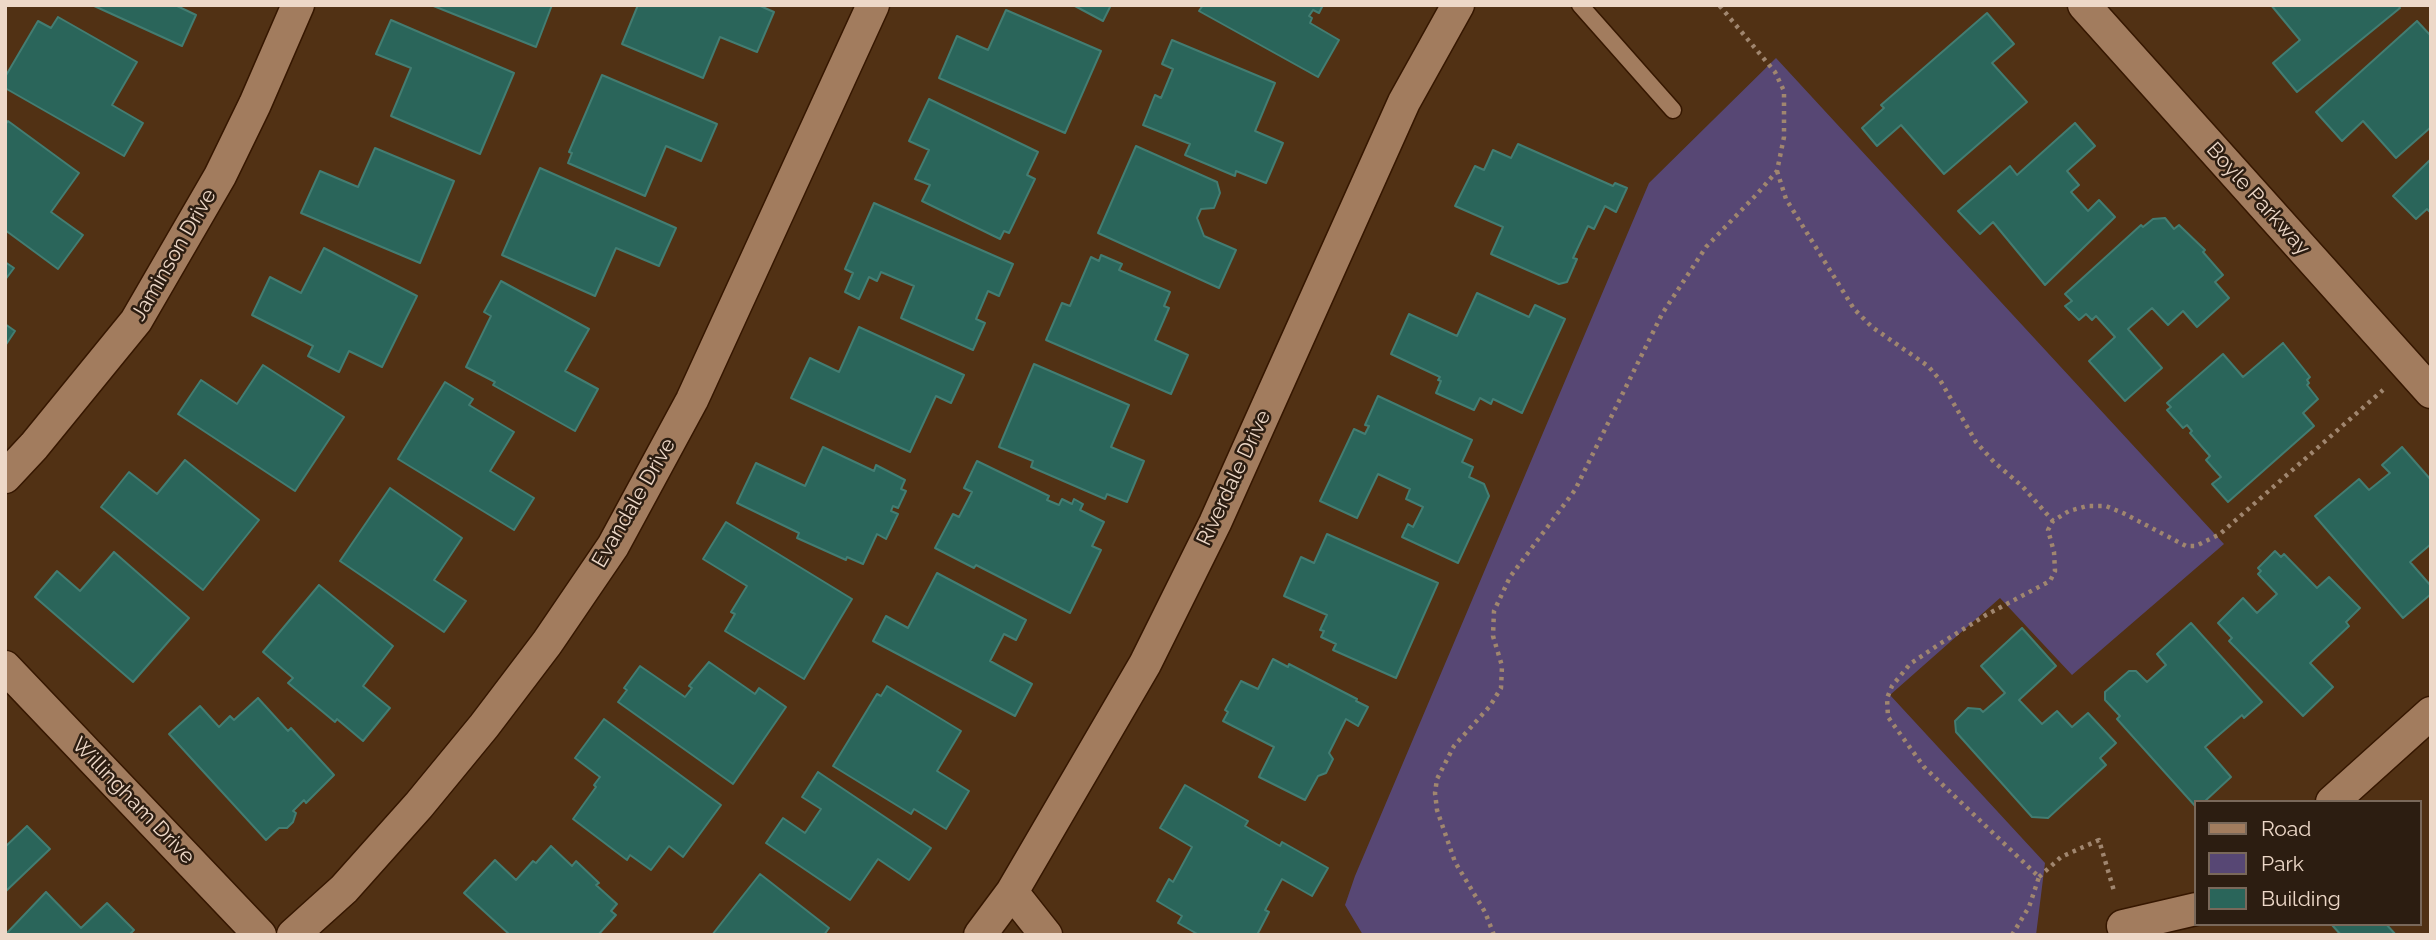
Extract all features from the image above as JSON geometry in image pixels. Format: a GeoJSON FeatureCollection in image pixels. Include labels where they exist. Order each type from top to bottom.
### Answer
{"type":"FeatureCollection","features":[{"type":"Feature","properties":{"kind":"street","name":"Jaminson Drive"},"geometry":{"type":"LineString","coordinates":[[5,477],[34,446],[136,321],[220,176],[298,5]]}},
{"type":"Feature","properties":{"kind":"street","name":"Evandale Drive"},"geometry":{"type":"LineString","coordinates":[[293,935],[344,889],[419,805],[484,726],[547,643],[613,545],[692,400],[873,5]]}},
{"type":"Feature","properties":{"kind":"street","name":"Riverdale Drive"},"geometry":{"type":"LineString","coordinates":[[980,935],[1012,892],[1150,652],[1215,523],[1404,102],[1458,5]]}},
{"type":"Feature","properties":{"kind":"street","name":"Boyle Parkway"},"geometry":{"type":"LineString","coordinates":[[2084,5],[2431,392]]}},
{"type":"Feature","properties":{"kind":"street","name":"Willingham Drive"},"geometry":{"type":"LineString","coordinates":[[5,667],[260,935]]}},
{"type":"Feature","properties":{"kind":"street"},"geometry":{"type":"LineString","coordinates":[[2334,800],[2431,713]]}},
{"type":"Feature","properties":{"kind":"street"},"geometry":{"type":"LineString","coordinates":[[1012,892],[1046,935]]}},
{"type":"Feature","properties":{"kind":"street"},"geometry":{"type":"LineString","coordinates":[[2123,926],[2194,909]]}},
{"type":"Feature","properties":{"kind":"lane"},"geometry":{"type":"LineString","coordinates":[[1580,5],[1673,110]]}},
{"type":"Feature","properties":{"kind":"path"},"geometry":{"type":"LineString","coordinates":[[1494,935],[1485,912],[1455,862],[1434,793],[1437,779],[1454,746],[1490,706],[1501,688],[1502,666],[1493,636],[1494,611],[1510,577],[1574,490],[1662,314],[1706,247],[1777,171],[1784,137],[1784,91],[1775,72],[1719,5]]}},
{"type":"Feature","properties":{"kind":"path"},"geometry":{"type":"LineString","coordinates":[[1777,171],[1786,199],[1854,309],[1872,327],[1928,366],[1940,380],[1976,442],[1994,462],[2024,487],[2053,521]]}},
{"type":"Feature","properties":{"kind":"path"},"geometry":{"type":"LineString","coordinates":[[2039,877],[1924,767],[1888,716],[1887,698],[1892,686],[1910,664],[1986,615],[2050,581],[2055,571],[2054,552],[2048,530],[2053,521],[2069,511],[2087,506],[2106,506],[2186,546],[2196,546],[2208,541],[2231,526],[2408,367]]}},
{"type":"Feature","properties":{"kind":"path"},"geometry":{"type":"LineString","coordinates":[[2012,935],[2029,907],[2039,877],[2061,857],[2099,840],[2123,926]]}},
{"type":"Feature","properties":{"kind":"green space"},"geometry":{"type":"Polygon","coordinates":[[[1776,58],[2224,544],[2072,675],[2000,598],[1890,695],[2045,863],[2036,935],[1363,935],[1345,905],[1355,876],[1649,183],[1776,58]]]}},
{"type":"Feature","properties":{"kind":"building"},"geometry":{"type":"Polygon","coordinates":[[[92,5],[175,5],[196,15],[182,46],[92,5]]]}},
{"type":"Feature","properties":{"kind":"building"},"geometry":{"type":"Polygon","coordinates":[[[431,5],[552,5],[536,47],[431,5]]]}},
{"type":"Feature","properties":{"kind":"building"},"geometry":{"type":"Polygon","coordinates":[[[638,5],[758,5],[774,12],[757,52],[720,37],[703,78],[622,44],[638,5]]]}},
{"type":"Feature","properties":{"kind":"building"},"geometry":{"type":"Polygon","coordinates":[[[1073,5],[1111,5],[1103,21],[1073,5]]]}},
{"type":"Feature","properties":{"kind":"building"},"geometry":{"type":"Polygon","coordinates":[[[1203,5],[1323,5],[1319,13],[1313,10],[1309,16],[1312,18],[1310,23],[1339,40],[1318,77],[1199,11],[1203,5]]]}},
{"type":"Feature","properties":{"kind":"building"},"geometry":{"type":"Polygon","coordinates":[[[2271,5],[2398,5],[2400,8],[2297,92],[2273,63],[2300,40],[2271,5]]]}},
{"type":"Feature","properties":{"kind":"building"},"geometry":{"type":"Polygon","coordinates":[[[1006,10],[1101,51],[1065,133],[939,78],[957,36],[988,50],[1006,10]]]}},
{"type":"Feature","properties":{"kind":"building"},"geometry":{"type":"Polygon","coordinates":[[[1987,13],[2014,44],[1992,63],[2027,102],[1944,174],[1901,125],[1877,146],[1862,128],[1884,108],[1881,105],[1987,13]]]}},
{"type":"Feature","properties":{"kind":"building"},"geometry":{"type":"Polygon","coordinates":[[[58,17],[137,62],[112,105],[143,123],[124,156],[5,88],[5,77],[38,21],[51,28],[58,17]]]}},
{"type":"Feature","properties":{"kind":"building"},"geometry":{"type":"Polygon","coordinates":[[[391,20],[514,73],[480,154],[391,116],[411,68],[376,54],[391,20]]]}},
{"type":"Feature","properties":{"kind":"building"},"geometry":{"type":"Polygon","coordinates":[[[2417,21],[2431,36],[2431,127],[2396,158],[2363,121],[2342,141],[2316,112],[2417,21]]]}},
{"type":"Feature","properties":{"kind":"building"},"geometry":{"type":"Polygon","coordinates":[[[1172,40],[1275,83],[1255,131],[1283,143],[1266,183],[1236,171],[1235,176],[1185,155],[1190,144],[1143,125],[1155,95],[1161,98],[1173,69],[1162,64],[1172,40]]]}},
{"type":"Feature","properties":{"kind":"building"},"geometry":{"type":"Polygon","coordinates":[[[602,75],[717,124],[701,161],[666,146],[645,196],[568,163],[572,153],[569,152],[602,75]]]}},
{"type":"Feature","properties":{"kind":"building"},"geometry":{"type":"Polygon","coordinates":[[[929,99],[1038,152],[1027,175],[1035,179],[1009,233],[1004,231],[1000,239],[922,201],[930,185],[915,179],[929,150],[909,141],[929,99]]]}},
{"type":"Feature","properties":{"kind":"building"},"geometry":{"type":"Polygon","coordinates":[[[8,121],[79,173],[51,212],[83,235],[58,269],[5,230],[5,125],[8,121]]]}},
{"type":"Feature","properties":{"kind":"building"},"geometry":{"type":"Polygon","coordinates":[[[2075,123],[2095,146],[2067,171],[2079,185],[2071,192],[2088,211],[2099,200],[2115,217],[2045,285],[1993,222],[1980,234],[1958,211],[2010,166],[2017,175],[2075,123]]]}},
{"type":"Feature","properties":{"kind":"building"},"geometry":{"type":"Polygon","coordinates":[[[1518,144],[1613,186],[1615,183],[1627,188],[1616,212],[1605,206],[1594,229],[1588,226],[1573,258],[1577,259],[1567,282],[1559,284],[1491,254],[1503,227],[1455,206],[1475,166],[1484,170],[1493,150],[1511,158],[1518,144]]]}},
{"type":"Feature","properties":{"kind":"building"},"geometry":{"type":"Polygon","coordinates":[[[1136,146],[1217,182],[1220,193],[1214,208],[1201,209],[1197,218],[1204,236],[1236,250],[1219,288],[1098,233],[1136,146]]]}},
{"type":"Feature","properties":{"kind":"building"},"geometry":{"type":"Polygon","coordinates":[[[375,148],[454,181],[420,263],[301,213],[320,171],[358,187],[375,148]]]}},
{"type":"Feature","properties":{"kind":"building"},"geometry":{"type":"Polygon","coordinates":[[[2431,159],[2431,213],[2427,209],[2416,219],[2393,196],[2431,159]]]}},
{"type":"Feature","properties":{"kind":"building"},"geometry":{"type":"Polygon","coordinates":[[[540,168],[676,228],[659,266],[616,248],[595,296],[502,255],[540,168]]]}},
{"type":"Feature","properties":{"kind":"building"},"geometry":{"type":"Polygon","coordinates":[[[874,203],[1013,264],[999,296],[988,291],[976,319],[985,323],[973,350],[901,318],[914,286],[881,272],[877,281],[869,277],[859,299],[845,292],[853,273],[845,269],[874,203]]]}},
{"type":"Feature","properties":{"kind":"building"},"geometry":{"type":"Polygon","coordinates":[[[2165,218],[2174,229],[2179,225],[2205,250],[2203,252],[2223,275],[2215,282],[2229,298],[2197,327],[2183,311],[2168,325],[2152,308],[2128,329],[2162,368],[2125,401],[2089,361],[2115,337],[2096,316],[2092,320],[2086,314],[2079,320],[2065,306],[2072,301],[2065,294],[2141,225],[2143,227],[2153,219],[2165,218]]]}},
{"type":"Feature","properties":{"kind":"building"},"geometry":{"type":"Polygon","coordinates":[[[324,248],[417,296],[382,367],[349,351],[339,372],[308,356],[313,346],[252,315],[270,277],[301,293],[324,248]]]}},
{"type":"Feature","properties":{"kind":"building"},"geometry":{"type":"Polygon","coordinates":[[[1101,255],[1122,264],[1119,270],[1170,292],[1164,306],[1169,308],[1155,340],[1188,355],[1171,394],[1046,340],[1062,303],[1070,306],[1091,257],[1099,261],[1101,255]]]}},
{"type":"Feature","properties":{"kind":"building"},"geometry":{"type":"Polygon","coordinates":[[[5,262],[14,268],[5,280],[5,262]]]}},
{"type":"Feature","properties":{"kind":"building"},"geometry":{"type":"Polygon","coordinates":[[[501,281],[589,329],[565,371],[598,389],[575,431],[466,367],[491,316],[484,312],[501,281]]]}},
{"type":"Feature","properties":{"kind":"building"},"geometry":{"type":"Polygon","coordinates":[[[1477,293],[1529,317],[1535,305],[1565,319],[1522,413],[1493,399],[1491,404],[1480,398],[1474,410],[1436,393],[1440,377],[1391,354],[1409,314],[1457,336],[1477,293]]]}},
{"type":"Feature","properties":{"kind":"building"},"geometry":{"type":"Polygon","coordinates":[[[5,324],[15,331],[5,346],[5,324]]]}},
{"type":"Feature","properties":{"kind":"building"},"geometry":{"type":"Polygon","coordinates":[[[859,327],[964,375],[951,403],[936,396],[910,452],[791,398],[810,358],[839,372],[859,327]]]}},
{"type":"Feature","properties":{"kind":"building"},"geometry":{"type":"Polygon","coordinates":[[[2283,343],[2310,377],[2307,385],[2318,399],[2303,413],[2314,426],[2228,502],[2212,484],[2221,477],[2206,460],[2210,456],[2190,433],[2192,431],[2187,425],[2183,428],[2167,410],[2171,407],[2167,403],[2223,354],[2243,377],[2283,343]]]}},
{"type":"Feature","properties":{"kind":"building"},"geometry":{"type":"Polygon","coordinates":[[[1034,364],[1129,405],[1111,447],[1144,461],[1127,502],[1107,494],[1105,499],[1031,467],[1033,461],[999,447],[1034,364]]]}},
{"type":"Feature","properties":{"kind":"building"},"geometry":{"type":"Polygon","coordinates":[[[263,365],[344,417],[295,491],[178,414],[201,380],[237,404],[263,365]]]}},
{"type":"Feature","properties":{"kind":"building"},"geometry":{"type":"Polygon","coordinates":[[[445,382],[473,399],[469,405],[514,432],[490,471],[534,498],[514,530],[398,459],[445,382]]]}},
{"type":"Feature","properties":{"kind":"building"},"geometry":{"type":"Polygon","coordinates":[[[1378,396],[1472,440],[1462,462],[1473,467],[1469,477],[1484,484],[1489,496],[1458,563],[1402,537],[1408,524],[1413,527],[1423,507],[1406,499],[1410,489],[1378,474],[1357,518],[1320,501],[1354,429],[1365,434],[1369,426],[1365,425],[1378,396]]]}},
{"type":"Feature","properties":{"kind":"building"},"geometry":{"type":"Polygon","coordinates":[[[823,447],[874,471],[876,465],[905,480],[901,489],[906,491],[898,508],[893,506],[891,511],[898,514],[886,539],[877,534],[863,564],[847,557],[846,560],[797,538],[799,533],[737,503],[756,463],[805,486],[823,447]]]}},
{"type":"Feature","properties":{"kind":"building"},"geometry":{"type":"Polygon","coordinates":[[[2402,447],[2431,480],[2431,544],[2410,562],[2431,586],[2431,594],[2403,618],[2315,516],[2359,479],[2369,490],[2390,473],[2382,465],[2402,447]]]}},
{"type":"Feature","properties":{"kind":"building"},"geometry":{"type":"Polygon","coordinates":[[[185,460],[259,520],[203,590],[101,507],[129,472],[157,494],[185,460]]]}},
{"type":"Feature","properties":{"kind":"building"},"geometry":{"type":"Polygon","coordinates":[[[977,461],[1049,496],[1047,500],[1059,505],[1062,499],[1072,504],[1074,499],[1083,504],[1080,510],[1104,522],[1092,546],[1101,550],[1070,613],[976,565],[974,568],[935,548],[953,514],[959,517],[972,492],[964,488],[977,461]]]}},
{"type":"Feature","properties":{"kind":"building"},"geometry":{"type":"Polygon","coordinates":[[[390,488],[462,538],[434,580],[466,601],[444,632],[340,561],[390,488]]]}},
{"type":"Feature","properties":{"kind":"building"},"geometry":{"type":"Polygon","coordinates":[[[726,522],[852,599],[804,679],[725,631],[735,614],[731,612],[747,586],[703,559],[726,522]]]}},
{"type":"Feature","properties":{"kind":"building"},"geometry":{"type":"Polygon","coordinates":[[[1327,534],[1438,583],[1396,678],[1333,650],[1336,644],[1321,637],[1324,631],[1320,630],[1327,615],[1284,596],[1301,557],[1314,563],[1327,534]]]}},
{"type":"Feature","properties":{"kind":"building"},"geometry":{"type":"Polygon","coordinates":[[[2275,551],[2281,557],[2284,554],[2317,588],[2329,577],[2360,608],[2346,622],[2349,626],[2310,663],[2333,687],[2303,716],[2229,641],[2232,638],[2218,623],[2243,598],[2257,613],[2277,594],[2258,574],[2261,571],[2258,568],[2275,551]]]}},
{"type":"Feature","properties":{"kind":"building"},"geometry":{"type":"Polygon","coordinates":[[[114,552],[189,618],[133,682],[35,597],[57,571],[80,591],[114,552]]]}},
{"type":"Feature","properties":{"kind":"building"},"geometry":{"type":"Polygon","coordinates":[[[937,573],[1026,620],[1016,640],[1004,634],[990,661],[1032,684],[1015,716],[873,641],[886,616],[908,628],[937,573]]]}},
{"type":"Feature","properties":{"kind":"building"},"geometry":{"type":"Polygon","coordinates":[[[319,585],[393,646],[363,686],[390,708],[363,741],[288,683],[293,678],[263,652],[319,585]]]}},
{"type":"Feature","properties":{"kind":"building"},"geometry":{"type":"Polygon","coordinates":[[[2191,623],[2262,702],[2244,718],[2242,715],[2205,747],[2231,777],[2206,800],[2194,800],[2194,805],[2117,719],[2120,716],[2105,700],[2105,692],[2129,671],[2136,671],[2147,682],[2166,665],[2157,654],[2191,623]]]}},
{"type":"Feature","properties":{"kind":"building"},"geometry":{"type":"Polygon","coordinates":[[[2022,628],[2056,666],[2019,700],[2042,724],[2057,711],[2072,727],[2088,713],[2116,743],[2100,758],[2106,765],[2048,818],[2032,817],[1956,732],[1955,721],[1968,708],[1980,709],[1983,712],[2005,693],[1981,666],[2022,628]]]}},
{"type":"Feature","properties":{"kind":"building"},"geometry":{"type":"Polygon","coordinates":[[[1273,659],[1288,667],[1289,664],[1368,707],[1358,726],[1346,719],[1329,753],[1333,759],[1326,773],[1318,776],[1305,800],[1259,777],[1274,747],[1223,721],[1228,712],[1225,710],[1241,681],[1258,689],[1273,659]]]}},
{"type":"Feature","properties":{"kind":"building"},"geometry":{"type":"Polygon","coordinates":[[[709,662],[755,694],[759,688],[786,707],[733,784],[618,702],[627,690],[624,688],[640,666],[685,697],[692,688],[689,686],[709,662]]]}},
{"type":"Feature","properties":{"kind":"building"},"geometry":{"type":"Polygon","coordinates":[[[887,686],[961,731],[937,771],[969,791],[946,829],[914,809],[911,814],[833,766],[877,694],[881,696],[887,686]]]}},
{"type":"Feature","properties":{"kind":"building"},"geometry":{"type":"Polygon","coordinates":[[[258,698],[288,731],[291,728],[334,775],[306,803],[304,800],[293,811],[296,813],[293,822],[287,828],[279,828],[266,840],[169,734],[200,706],[219,727],[230,716],[234,720],[258,698]]]}},
{"type":"Feature","properties":{"kind":"building"},"geometry":{"type":"Polygon","coordinates":[[[604,719],[721,805],[683,857],[669,846],[651,870],[630,855],[627,860],[573,819],[600,777],[575,758],[604,719]]]}},
{"type":"Feature","properties":{"kind":"building"},"geometry":{"type":"Polygon","coordinates":[[[818,772],[931,848],[909,880],[878,859],[850,900],[766,843],[783,818],[805,833],[821,809],[802,797],[818,772]]]}},
{"type":"Feature","properties":{"kind":"building"},"geometry":{"type":"Polygon","coordinates":[[[1185,785],[1248,821],[1245,826],[1280,846],[1282,842],[1328,868],[1312,896],[1282,879],[1265,910],[1269,912],[1257,935],[1199,935],[1178,923],[1182,916],[1157,901],[1169,879],[1173,882],[1192,847],[1160,828],[1185,785]]]}},
{"type":"Feature","properties":{"kind":"building"},"geometry":{"type":"Polygon","coordinates":[[[27,826],[50,849],[5,892],[5,847],[27,826]]]}},
{"type":"Feature","properties":{"kind":"building"},"geometry":{"type":"Polygon","coordinates":[[[551,846],[572,866],[576,861],[617,904],[611,911],[616,915],[598,935],[510,935],[464,893],[495,860],[516,880],[551,846]]]}},
{"type":"Feature","properties":{"kind":"building"},"geometry":{"type":"Polygon","coordinates":[[[760,874],[829,928],[824,935],[712,935],[760,874]]]}},
{"type":"Feature","properties":{"kind":"building"},"geometry":{"type":"Polygon","coordinates":[[[46,892],[81,928],[107,903],[134,930],[129,935],[5,935],[46,892]]]}},
{"type":"Feature","properties":{"kind":"building"},"geometry":{"type":"Polygon","coordinates":[[[2333,926],[2388,926],[2396,935],[2341,935],[2333,926]]]}}]}
